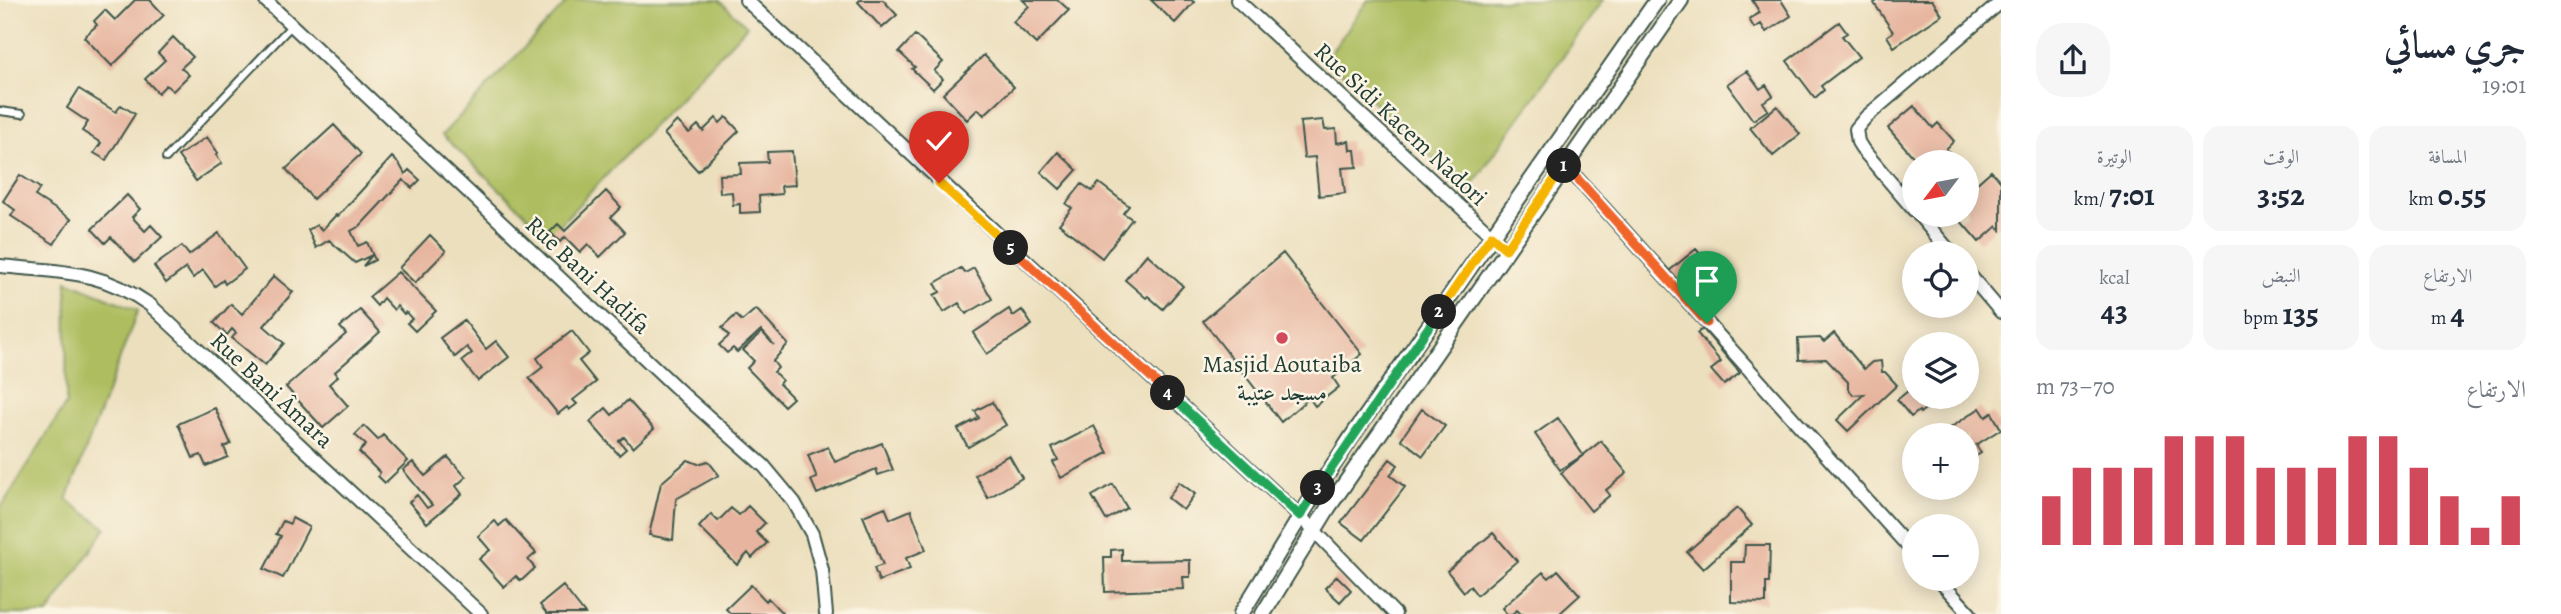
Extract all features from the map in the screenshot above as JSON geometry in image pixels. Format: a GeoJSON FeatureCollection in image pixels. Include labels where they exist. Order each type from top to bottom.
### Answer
{"type":"FeatureCollection","features":[{"type":"Feature","properties":{"kind":"street","name":"Rue Bani Hadifa"},"geometry":{"type":"LineString","coordinates":[[265,0],[686,397],[764,466],[794,502],[812,534],[822,570],[826,614]]}},
{"type":"Feature","properties":{"kind":"street"},"geometry":{"type":"LineString","coordinates":[[746,0],[1315,530],[1395,614]]}},
{"type":"Feature","properties":{"kind":"street","name":"Rue Sidi Kacem Nadori"},"geometry":{"type":"LineString","coordinates":[[1237,0],[1506,249]]}},
{"type":"Feature","properties":{"kind":"street"},"geometry":{"type":"LineString","coordinates":[[1241,614],[1300,516],[1491,236],[1657,0]]}},
{"type":"Feature","properties":{"kind":"street"},"geometry":{"type":"LineString","coordinates":[[1263,614],[1315,530],[1506,249],[1681,0]]}},
{"type":"Feature","properties":{"kind":"street"},"geometry":{"type":"LineString","coordinates":[[1902,196],[1863,150],[1858,142],[1856,129],[1866,117],[2001,2]]}},
{"type":"Feature","properties":{"kind":"street"},"geometry":{"type":"LineString","coordinates":[[1550,152],[1565,165],[1902,540]]}},
{"type":"Feature","properties":{"kind":"street","name":"Rue Bani Âmara"},"geometry":{"type":"LineString","coordinates":[[0,266],[83,274],[109,281],[140,298],[481,614]]}},
{"type":"Feature","properties":{"kind":"street"},"geometry":{"type":"LineString","coordinates":[[1979,286],[2001,312]]}},
{"type":"Feature","properties":{"kind":"street"},"geometry":{"type":"LineString","coordinates":[[1949,591],[1970,614]]}},
{"type":"Feature","properties":{"kind":"lane"},"geometry":{"type":"LineString","coordinates":[[166,158],[292,25]]}},
{"type":"Feature","properties":{"kind":"lane"},"geometry":{"type":"LineString","coordinates":[[0,111],[22,114]]}},
{"type":"Feature","properties":{"kind":"green space"},"geometry":{"type":"Polygon","coordinates":[[[569,0],[719,0],[747,26],[549,236],[442,135],[569,0]]]}},
{"type":"Feature","properties":{"kind":"green space"},"geometry":{"type":"Polygon","coordinates":[[[1368,0],[1603,0],[1468,191],[1327,58],[1368,0]]]}},
{"type":"Feature","properties":{"kind":"green space"},"geometry":{"type":"Polygon","coordinates":[[[67,281],[138,310],[67,500],[106,528],[48,614],[0,614],[0,509],[66,404],[67,281]]]}},
{"type":"Feature","properties":{"kind":"building"},"geometry":{"type":"Polygon","coordinates":[[[135,0],[150,0],[164,15],[112,66],[84,37],[97,25],[94,21],[105,10],[115,20],[135,0]]]}},
{"type":"Feature","properties":{"kind":"building"},"geometry":{"type":"Polygon","coordinates":[[[883,0],[897,15],[882,28],[858,2],[883,0]]]}},
{"type":"Feature","properties":{"kind":"building"},"geometry":{"type":"Polygon","coordinates":[[[1023,0],[1058,0],[1069,10],[1036,44],[1013,22],[1029,6],[1023,0]]]}},
{"type":"Feature","properties":{"kind":"building"},"geometry":{"type":"Polygon","coordinates":[[[1151,0],[1191,0],[1194,2],[1175,23],[1151,0]]]}},
{"type":"Feature","properties":{"kind":"building"},"geometry":{"type":"Polygon","coordinates":[[[1752,0],[1781,0],[1791,16],[1766,32],[1761,24],[1754,28],[1749,19],[1760,13],[1752,0]]]}},
{"type":"Feature","properties":{"kind":"building"},"geometry":{"type":"Polygon","coordinates":[[[1879,0],[1932,0],[1942,15],[1894,47],[1887,36],[1893,32],[1874,3],[1879,0]]]}},
{"type":"Feature","properties":{"kind":"building"},"geometry":{"type":"Polygon","coordinates":[[[1839,22],[1847,33],[1842,36],[1859,57],[1821,86],[1824,90],[1815,98],[1787,61],[1839,22]]]}},
{"type":"Feature","properties":{"kind":"building"},"geometry":{"type":"Polygon","coordinates":[[[915,35],[943,62],[934,71],[943,79],[933,89],[899,52],[915,35]]]}},
{"type":"Feature","properties":{"kind":"building"},"geometry":{"type":"Polygon","coordinates":[[[173,37],[193,57],[181,68],[189,75],[173,91],[166,85],[158,93],[145,79],[165,60],[158,53],[173,37]]]}},
{"type":"Feature","properties":{"kind":"building"},"geometry":{"type":"Polygon","coordinates":[[[984,55],[1014,87],[984,115],[978,109],[967,120],[943,94],[984,55]]]}},
{"type":"Feature","properties":{"kind":"building"},"geometry":{"type":"Polygon","coordinates":[[[1747,71],[1760,89],[1766,85],[1773,96],[1763,102],[1768,110],[1753,120],[1727,84],[1747,71]]]}},
{"type":"Feature","properties":{"kind":"building"},"geometry":{"type":"Polygon","coordinates":[[[79,89],[116,112],[121,105],[135,114],[106,160],[94,153],[101,143],[82,131],[88,122],[67,108],[79,89]]]}},
{"type":"Feature","properties":{"kind":"building"},"geometry":{"type":"Polygon","coordinates":[[[1777,106],[1800,134],[1773,156],[1750,128],[1777,106]]]}},
{"type":"Feature","properties":{"kind":"building"},"geometry":{"type":"Polygon","coordinates":[[[1914,106],[1933,128],[1938,123],[1954,141],[1947,150],[1907,150],[1888,128],[1914,106]]]}},
{"type":"Feature","properties":{"kind":"building"},"geometry":{"type":"Polygon","coordinates":[[[726,117],[739,131],[698,171],[664,134],[677,121],[689,133],[698,125],[703,131],[716,118],[720,123],[726,117]]]}},
{"type":"Feature","properties":{"kind":"building"},"geometry":{"type":"Polygon","coordinates":[[[1323,120],[1325,130],[1336,129],[1337,143],[1349,141],[1350,150],[1355,150],[1357,167],[1342,168],[1345,193],[1319,196],[1315,157],[1304,158],[1300,122],[1323,120]]]}},
{"type":"Feature","properties":{"kind":"building"},"geometry":{"type":"Polygon","coordinates":[[[334,125],[361,154],[313,199],[286,169],[334,125]]]}},
{"type":"Feature","properties":{"kind":"building"},"geometry":{"type":"Polygon","coordinates":[[[207,137],[222,163],[196,181],[178,156],[207,137]]]}},
{"type":"Feature","properties":{"kind":"building"},"geometry":{"type":"Polygon","coordinates":[[[792,151],[795,185],[781,186],[782,194],[759,196],[760,212],[740,213],[740,204],[733,205],[732,192],[720,193],[719,175],[741,174],[740,163],[768,162],[767,152],[792,151]]]}},
{"type":"Feature","properties":{"kind":"building"},"geometry":{"type":"Polygon","coordinates":[[[1058,152],[1077,170],[1060,189],[1041,172],[1058,152]]]}},
{"type":"Feature","properties":{"kind":"building"},"geometry":{"type":"Polygon","coordinates":[[[392,157],[405,174],[409,170],[420,180],[412,188],[403,180],[360,226],[351,231],[358,246],[367,242],[375,260],[363,266],[372,255],[355,263],[329,240],[316,248],[308,230],[317,225],[322,230],[392,157]]]}},
{"type":"Feature","properties":{"kind":"building"},"geometry":{"type":"Polygon","coordinates":[[[1991,171],[2001,182],[2001,230],[1997,226],[1979,242],[1967,228],[1979,228],[1979,182],[1991,171]]]}},
{"type":"Feature","properties":{"kind":"building"},"geometry":{"type":"Polygon","coordinates":[[[20,175],[40,188],[35,196],[71,219],[54,244],[11,216],[15,210],[3,201],[20,175]]]}},
{"type":"Feature","properties":{"kind":"building"},"geometry":{"type":"Polygon","coordinates":[[[1099,183],[1129,206],[1123,213],[1132,219],[1102,258],[1059,224],[1072,208],[1066,204],[1082,184],[1092,191],[1099,183]]]}},
{"type":"Feature","properties":{"kind":"building"},"geometry":{"type":"Polygon","coordinates":[[[606,191],[621,207],[611,217],[625,232],[600,257],[588,244],[580,252],[565,237],[560,242],[550,232],[558,224],[565,231],[606,191]]]}},
{"type":"Feature","properties":{"kind":"building"},"geometry":{"type":"Polygon","coordinates":[[[127,195],[140,209],[132,217],[145,231],[151,225],[162,237],[135,262],[111,237],[105,243],[92,229],[127,195]]]}},
{"type":"Feature","properties":{"kind":"building"},"geometry":{"type":"Polygon","coordinates":[[[219,233],[245,269],[225,284],[223,280],[215,286],[203,270],[193,278],[186,268],[166,283],[154,266],[182,246],[189,255],[219,233]]]}},
{"type":"Feature","properties":{"kind":"building"},"geometry":{"type":"Polygon","coordinates":[[[430,235],[446,251],[415,283],[399,268],[430,235]]]}},
{"type":"Feature","properties":{"kind":"building"},"geometry":{"type":"Polygon","coordinates":[[[1696,249],[1727,287],[1710,301],[1700,287],[1705,283],[1692,267],[1681,276],[1690,286],[1684,291],[1669,271],[1696,249]]]}},
{"type":"Feature","properties":{"kind":"building","name":"Masjid Aoutaiba مسجد عتيبة"},"geometry":{"type":"Polygon","coordinates":[[[1283,253],[1362,354],[1333,378],[1339,387],[1315,406],[1309,398],[1281,422],[1203,321],[1283,253]]]}},
{"type":"Feature","properties":{"kind":"building"},"geometry":{"type":"Polygon","coordinates":[[[1147,254],[1183,286],[1163,309],[1125,280],[1147,254]]]}},
{"type":"Feature","properties":{"kind":"building"},"geometry":{"type":"Polygon","coordinates":[[[961,268],[965,273],[974,268],[992,299],[966,314],[959,303],[944,312],[934,295],[940,292],[935,283],[961,268]]]}},
{"type":"Feature","properties":{"kind":"building"},"geometry":{"type":"Polygon","coordinates":[[[398,272],[436,311],[415,331],[407,323],[412,319],[406,312],[404,314],[397,306],[394,310],[383,298],[377,306],[369,297],[398,272]]]}},
{"type":"Feature","properties":{"kind":"building"},"geometry":{"type":"Polygon","coordinates":[[[274,276],[293,292],[264,326],[284,343],[265,365],[232,338],[236,333],[232,329],[227,335],[214,323],[231,304],[242,314],[274,276]]]}},
{"type":"Feature","properties":{"kind":"building"},"geometry":{"type":"Polygon","coordinates":[[[756,309],[788,344],[773,361],[778,368],[774,372],[782,380],[779,384],[793,398],[784,406],[747,368],[754,361],[743,350],[762,332],[774,345],[761,330],[737,352],[733,348],[727,353],[719,345],[729,336],[722,328],[736,315],[742,321],[756,309]]]}},
{"type":"Feature","properties":{"kind":"building"},"geometry":{"type":"Polygon","coordinates":[[[1009,309],[1013,316],[1022,310],[1032,325],[987,354],[973,333],[1009,309]]]}},
{"type":"Feature","properties":{"kind":"building"},"geometry":{"type":"Polygon","coordinates":[[[360,310],[380,332],[335,372],[338,376],[329,384],[348,406],[323,428],[286,387],[346,334],[340,327],[360,310]]]}},
{"type":"Feature","properties":{"kind":"building"},"geometry":{"type":"Polygon","coordinates":[[[464,320],[486,349],[496,341],[509,357],[478,381],[462,361],[472,353],[467,347],[455,357],[440,338],[464,320]]]}},
{"type":"Feature","properties":{"kind":"building"},"geometry":{"type":"Polygon","coordinates":[[[1703,329],[1740,373],[1724,385],[1711,370],[1721,362],[1697,333],[1703,329]]]}},
{"type":"Feature","properties":{"kind":"building"},"geometry":{"type":"Polygon","coordinates":[[[572,331],[589,353],[579,361],[596,382],[573,400],[577,404],[558,414],[529,378],[543,367],[537,358],[572,331]]]}},
{"type":"Feature","properties":{"kind":"building"},"geometry":{"type":"Polygon","coordinates":[[[1834,333],[1864,369],[1872,362],[1881,361],[1882,372],[1897,385],[1848,431],[1837,420],[1864,394],[1853,395],[1848,389],[1848,382],[1826,359],[1799,360],[1798,339],[1820,338],[1824,342],[1834,333]]]}},
{"type":"Feature","properties":{"kind":"building"},"geometry":{"type":"Polygon","coordinates":[[[628,400],[654,429],[633,448],[624,437],[619,441],[626,449],[619,455],[590,422],[606,408],[612,415],[628,400]]]}},
{"type":"Feature","properties":{"kind":"building"},"geometry":{"type":"Polygon","coordinates":[[[992,402],[1006,425],[968,447],[958,429],[979,418],[975,411],[992,402]]]}},
{"type":"Feature","properties":{"kind":"building"},"geometry":{"type":"Polygon","coordinates":[[[215,408],[231,444],[224,447],[228,457],[206,466],[201,455],[193,458],[178,424],[215,408]]]}},
{"type":"Feature","properties":{"kind":"building"},"geometry":{"type":"Polygon","coordinates":[[[1422,409],[1445,426],[1423,456],[1401,439],[1422,409]]]}},
{"type":"Feature","properties":{"kind":"building"},"geometry":{"type":"Polygon","coordinates":[[[1904,409],[1925,409],[1920,413],[1919,411],[1911,417],[1904,409]]]}},
{"type":"Feature","properties":{"kind":"building"},"geometry":{"type":"Polygon","coordinates":[[[1979,409],[1986,417],[1992,413],[2001,429],[1979,443],[1979,423],[1958,423],[1979,409]]]}},
{"type":"Feature","properties":{"kind":"building"},"geometry":{"type":"Polygon","coordinates":[[[1558,418],[1583,455],[1560,470],[1535,434],[1558,418]]]}},
{"type":"Feature","properties":{"kind":"building"},"geometry":{"type":"Polygon","coordinates":[[[364,426],[378,440],[383,435],[408,461],[385,483],[378,476],[380,473],[359,452],[366,445],[355,435],[364,426]]]}},
{"type":"Feature","properties":{"kind":"building"},"geometry":{"type":"Polygon","coordinates":[[[1094,426],[1108,453],[1061,478],[1053,462],[1058,460],[1052,448],[1094,426]]]}},
{"type":"Feature","properties":{"kind":"building"},"geometry":{"type":"Polygon","coordinates":[[[1601,441],[1627,473],[1606,490],[1610,495],[1591,511],[1561,473],[1601,441]]]}},
{"type":"Feature","properties":{"kind":"building"},"geometry":{"type":"Polygon","coordinates":[[[882,443],[893,470],[878,475],[876,469],[817,494],[811,480],[817,478],[808,455],[828,447],[835,462],[882,443]]]}},
{"type":"Feature","properties":{"kind":"building"},"geometry":{"type":"Polygon","coordinates":[[[1009,455],[1022,478],[988,498],[975,475],[1009,455]]]}},
{"type":"Feature","properties":{"kind":"building"},"geometry":{"type":"Polygon","coordinates":[[[448,457],[466,477],[456,486],[462,494],[427,523],[409,502],[417,495],[427,508],[432,505],[403,470],[413,462],[425,476],[448,457]]]}},
{"type":"Feature","properties":{"kind":"building"},"geometry":{"type":"Polygon","coordinates":[[[1390,459],[1398,465],[1390,475],[1405,487],[1364,540],[1341,523],[1390,459]]]}},
{"type":"Feature","properties":{"kind":"building"},"geometry":{"type":"Polygon","coordinates":[[[688,460],[698,464],[708,461],[719,475],[676,499],[673,540],[649,535],[661,483],[688,460]]]}},
{"type":"Feature","properties":{"kind":"building"},"geometry":{"type":"Polygon","coordinates":[[[1179,482],[1195,494],[1183,510],[1168,498],[1179,482]]]}},
{"type":"Feature","properties":{"kind":"building"},"geometry":{"type":"Polygon","coordinates":[[[1113,484],[1127,508],[1106,520],[1092,496],[1113,484]]]}},
{"type":"Feature","properties":{"kind":"building"},"geometry":{"type":"Polygon","coordinates":[[[748,506],[765,523],[756,532],[767,543],[752,558],[748,553],[737,565],[699,527],[711,514],[718,521],[731,508],[739,515],[748,506]]]}},
{"type":"Feature","properties":{"kind":"building"},"geometry":{"type":"Polygon","coordinates":[[[885,507],[890,519],[911,510],[926,550],[906,558],[910,569],[879,581],[874,568],[883,565],[863,516],[885,507]]]}},
{"type":"Feature","properties":{"kind":"building"},"geometry":{"type":"Polygon","coordinates":[[[1737,508],[1752,525],[1703,569],[1687,552],[1737,508]]]}},
{"type":"Feature","properties":{"kind":"building"},"geometry":{"type":"Polygon","coordinates":[[[292,518],[309,527],[283,578],[264,569],[281,536],[276,534],[283,521],[290,524],[292,518]]]}},
{"type":"Feature","properties":{"kind":"building"},"geometry":{"type":"Polygon","coordinates":[[[506,520],[536,553],[528,560],[535,568],[521,581],[516,576],[504,587],[479,559],[490,550],[478,536],[495,521],[499,526],[506,520]]]}},
{"type":"Feature","properties":{"kind":"building"},"geometry":{"type":"Polygon","coordinates":[[[1493,533],[1517,561],[1477,595],[1470,586],[1464,592],[1447,571],[1493,533]]]}},
{"type":"Feature","properties":{"kind":"building"},"geometry":{"type":"Polygon","coordinates":[[[1745,545],[1770,545],[1766,603],[1731,602],[1731,562],[1744,562],[1745,545]]]}},
{"type":"Feature","properties":{"kind":"building"},"geometry":{"type":"Polygon","coordinates":[[[1122,549],[1122,561],[1190,560],[1190,577],[1183,577],[1184,589],[1105,592],[1104,557],[1111,557],[1111,550],[1122,549]]]}},
{"type":"Feature","properties":{"kind":"building"},"geometry":{"type":"Polygon","coordinates":[[[1558,570],[1580,595],[1559,614],[1521,614],[1517,610],[1507,614],[1502,608],[1543,572],[1549,578],[1558,570]]]}},
{"type":"Feature","properties":{"kind":"building"},"geometry":{"type":"Polygon","coordinates":[[[1337,576],[1351,590],[1340,602],[1325,588],[1337,576]]]}},
{"type":"Feature","properties":{"kind":"building"},"geometry":{"type":"Polygon","coordinates":[[[751,585],[783,614],[731,614],[726,609],[751,585]]]}},
{"type":"Feature","properties":{"kind":"building"},"geometry":{"type":"Polygon","coordinates":[[[563,586],[585,614],[547,614],[540,605],[563,586]]]}},
{"type":"Feature","properties":{"kind":"place","name":"Masjid Aoutaiba مسجد عتيبة"},"geometry":{"type":"Point","coordinates":[1282,338]}},
{"type":"Feature","properties":{"kind":"route"},"geometry":{"type":"LineString","coordinates":[[939,183],[1300,516],[1491,236],[1506,249],[1565,165],[1707,323]]}}]}
